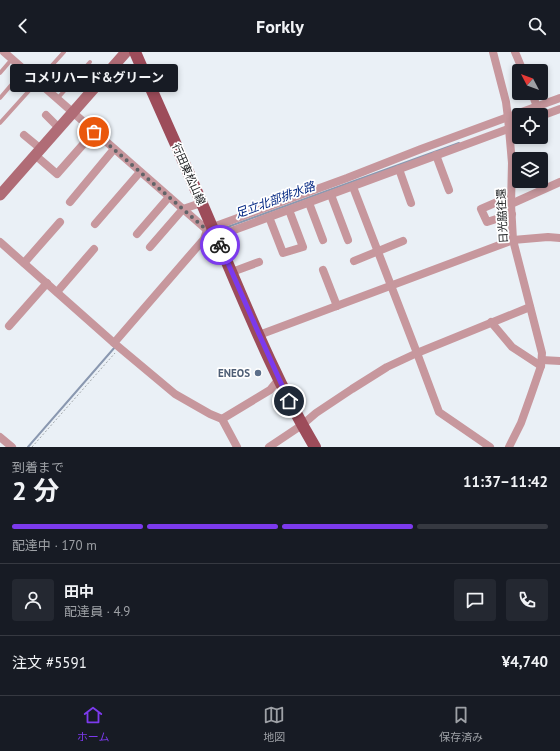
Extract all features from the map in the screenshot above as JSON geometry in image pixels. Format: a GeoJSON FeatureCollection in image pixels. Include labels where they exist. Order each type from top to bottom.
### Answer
{"type":"FeatureCollection","features":[{"type":"Feature","properties":{"kind":"main road","name":"行田東松山線"},"geometry":{"type":"LineString","coordinates":[[135,52],[201,202],[212,231],[232,272],[279,379],[315,447]]}},
{"type":"Feature","properties":{"kind":"street"},"geometry":{"type":"LineString","coordinates":[[0,195],[126,52]]}},
{"type":"Feature","properties":{"kind":"street","name":"日光脇往還"},"geometry":{"type":"LineString","coordinates":[[493,52],[506,102],[508,118],[512,163],[511,200],[513,240],[542,353],[541,363]]}},
{"type":"Feature","properties":{"kind":"street"},"geometry":{"type":"LineString","coordinates":[[515,52],[520,64]]}},
{"type":"Feature","properties":{"kind":"street"},"geometry":{"type":"LineString","coordinates":[[10,55],[24,70],[94,132],[183,209],[212,231]]}},
{"type":"Feature","properties":{"kind":"street"},"geometry":{"type":"LineString","coordinates":[[114,342],[212,231],[422,149],[560,98]]}},
{"type":"Feature","properties":{"kind":"street"},"geometry":{"type":"LineString","coordinates":[[534,100],[537,107]]}},
{"type":"Feature","properties":{"kind":"street"},"geometry":{"type":"LineString","coordinates":[[548,113],[560,109]]}},
{"type":"Feature","properties":{"kind":"street"},"geometry":{"type":"LineString","coordinates":[[46,115],[59,128]]}},
{"type":"Feature","properties":{"kind":"street"},"geometry":{"type":"LineString","coordinates":[[212,231],[269,217],[512,127]]}},
{"type":"Feature","properties":{"kind":"street"},"geometry":{"type":"LineString","coordinates":[[24,135],[57,174],[94,132]]}},
{"type":"Feature","properties":{"kind":"street"},"geometry":{"type":"LineString","coordinates":[[70,202],[114,149]]}},
{"type":"Feature","properties":{"kind":"street"},"geometry":{"type":"LineString","coordinates":[[436,155],[449,190]]}},
{"type":"Feature","properties":{"kind":"street"},"geometry":{"type":"LineString","coordinates":[[400,169],[411,203]]}},
{"type":"Feature","properties":{"kind":"street"},"geometry":{"type":"LineString","coordinates":[[95,224],[140,172]]}},
{"type":"Feature","properties":{"kind":"street"},"geometry":{"type":"LineString","coordinates":[[512,214],[487,222],[481,209],[560,182]]}},
{"type":"Feature","properties":{"kind":"street"},"geometry":{"type":"LineString","coordinates":[[353,187],[417,353],[438,412],[490,447]]}},
{"type":"Feature","properties":{"kind":"street"},"geometry":{"type":"LineString","coordinates":[[331,195],[348,240]]}},
{"type":"Feature","properties":{"kind":"street"},"geometry":{"type":"LineString","coordinates":[[137,234],[169,197]]}},
{"type":"Feature","properties":{"kind":"street"},"geometry":{"type":"LineString","coordinates":[[150,247],[183,209],[201,202]]}},
{"type":"Feature","properties":{"kind":"street"},"geometry":{"type":"LineString","coordinates":[[309,203],[323,240]]}},
{"type":"Feature","properties":{"kind":"street"},"geometry":{"type":"LineString","coordinates":[[269,217],[282,253],[303,247],[289,210]]}},
{"type":"Feature","properties":{"kind":"street"},"geometry":{"type":"LineString","coordinates":[[24,263],[60,222]]}},
{"type":"Feature","properties":{"kind":"street"},"geometry":{"type":"LineString","coordinates":[[259,334],[513,240],[548,237],[560,238]]}},
{"type":"Feature","properties":{"kind":"street"},"geometry":{"type":"LineString","coordinates":[[354,261],[403,241]]}},
{"type":"Feature","properties":{"kind":"street"},"geometry":{"type":"LineString","coordinates":[[0,242],[175,394],[210,414],[222,419],[237,447]]}},
{"type":"Feature","properties":{"kind":"street"},"geometry":{"type":"LineString","coordinates":[[57,292],[94,249]]}},
{"type":"Feature","properties":{"kind":"street"},"geometry":{"type":"LineString","coordinates":[[232,272],[259,262]]}},
{"type":"Feature","properties":{"kind":"street"},"geometry":{"type":"LineString","coordinates":[[323,270],[338,306]]}},
{"type":"Feature","properties":{"kind":"street"},"geometry":{"type":"LineString","coordinates":[[9,326],[47,283]]}},
{"type":"Feature","properties":{"kind":"street"},"geometry":{"type":"LineString","coordinates":[[270,447],[322,409],[386,367],[530,307]]}},
{"type":"Feature","properties":{"kind":"street"},"geometry":{"type":"LineString","coordinates":[[491,322],[512,347],[541,363],[560,361]]}},
{"type":"Feature","properties":{"kind":"street"},"geometry":{"type":"LineString","coordinates":[[509,447],[521,423],[541,363]]}},
{"type":"Feature","properties":{"kind":"street"},"geometry":{"type":"LineString","coordinates":[[222,419],[270,390],[279,379]]}},
{"type":"Feature","properties":{"kind":"street"},"geometry":{"type":"LineString","coordinates":[[0,437],[12,447]]}},
{"type":"Feature","properties":{"kind":"lane"},"geometry":{"type":"LineString","coordinates":[[0,123],[64,52]]}},
{"type":"Feature","properties":{"kind":"lane"},"geometry":{"type":"LineString","coordinates":[[0,73],[10,55]]}},
{"type":"Feature","properties":{"kind":"lane"},"geometry":{"type":"LineString","coordinates":[[57,99],[90,62]]}},
{"type":"Feature","properties":{"kind":"lane"},"geometry":{"type":"LineString","coordinates":[[0,98],[24,70]]}},
{"type":"Feature","properties":{"kind":"waterway","name":"足立北部排水路"},"geometry":{"type":"LineString","coordinates":[[220,231],[459,143]]}},
{"type":"Feature","properties":{"kind":"waterway","name":"足立北部排水路"},"geometry":{"type":"LineString","coordinates":[[28,447],[115,347]]}},
{"type":"Feature","properties":{"kind":"way so far"},"geometry":{"type":"LineString","coordinates":[[94,132],[216,237],[220,245]]}},
{"type":"Feature","properties":{"kind":"place","name":"コメリハード&グリーン"},"geometry":{"type":"Point","coordinates":[94,132]}},
{"type":"Feature","properties":{"kind":"place","name":"ENEOS"},"geometry":{"type":"Point","coordinates":[258,373]}},
{"type":"Feature","properties":{"kind":"route"},"geometry":{"type":"LineString","coordinates":[[220,245],[289,401]]}}]}
